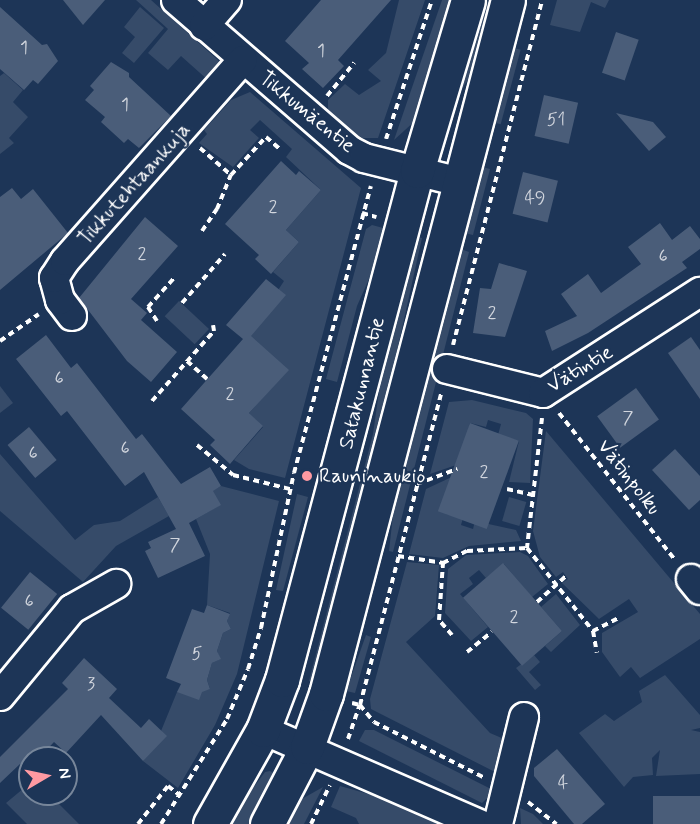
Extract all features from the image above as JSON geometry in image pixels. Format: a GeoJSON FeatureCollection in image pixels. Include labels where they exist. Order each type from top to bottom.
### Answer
{"type":"FeatureCollection","features":[{"type":"Feature","properties":{"kind":"main road","name":"Satakunnantie"},"geometry":{"type":"LineString","coordinates":[[210,824],[264,730],[312,569],[417,171],[468,0]]}},
{"type":"Feature","properties":{"kind":"main road"},"geometry":{"type":"LineString","coordinates":[[267,824],[307,747],[336,660],[508,0]]}},
{"type":"Feature","properties":{"kind":"street","name":"Tikkumäentie"},"geometry":{"type":"LineString","coordinates":[[176,0],[349,150],[460,182]]}},
{"type":"Feature","properties":{"kind":"street"},"geometry":{"type":"LineString","coordinates":[[204,26],[226,0]]}},
{"type":"Feature","properties":{"kind":"street","name":"Tikkutehtaankuja"},"geometry":{"type":"LineString","coordinates":[[66,308],[54,278],[65,261],[243,60]]}},
{"type":"Feature","properties":{"kind":"street","name":"Vätintie"},"geometry":{"type":"LineString","coordinates":[[447,369],[543,393],[700,292]]}},
{"type":"Feature","properties":{"kind":"street"},"geometry":{"type":"LineString","coordinates":[[0,696],[72,609],[116,584]]}},
{"type":"Feature","properties":{"kind":"street"},"geometry":{"type":"LineString","coordinates":[[498,824],[524,717]]}},
{"type":"Feature","properties":{"kind":"street"},"geometry":{"type":"LineString","coordinates":[[264,730],[479,824]]}},
{"type":"Feature","properties":{"kind":"path"},"geometry":{"type":"LineString","coordinates":[[386,139],[432,0]]}},
{"type":"Feature","properties":{"kind":"path"},"geometry":{"type":"LineString","coordinates":[[318,105],[354,63]]}},
{"type":"Feature","properties":{"kind":"path"},"geometry":{"type":"LineString","coordinates":[[202,231],[217,209],[231,175],[266,137],[281,150]]}},
{"type":"Feature","properties":{"kind":"path"},"geometry":{"type":"LineString","coordinates":[[191,140],[231,175]]}},
{"type":"Feature","properties":{"kind":"path"},"geometry":{"type":"LineString","coordinates":[[160,824],[181,796],[227,719],[248,669],[261,628],[294,473],[369,193]]}},
{"type":"Feature","properties":{"kind":"path"},"geometry":{"type":"LineString","coordinates":[[182,303],[225,255]]}},
{"type":"Feature","properties":{"kind":"path"},"geometry":{"type":"LineString","coordinates":[[157,321],[148,307],[175,277]]}},
{"type":"Feature","properties":{"kind":"path"},"geometry":{"type":"LineString","coordinates":[[0,341],[66,308]]}},
{"type":"Feature","properties":{"kind":"path"},"geometry":{"type":"LineString","coordinates":[[152,401],[214,331],[213,325]]}},
{"type":"Feature","properties":{"kind":"path"},"geometry":{"type":"LineString","coordinates":[[187,362],[207,379]]}},
{"type":"Feature","properties":{"kind":"path"},"geometry":{"type":"LineString","coordinates":[[543,393],[528,548],[593,631],[597,652]]}},
{"type":"Feature","properties":{"kind":"path","name":"Vätinpolku"},"geometry":{"type":"LineString","coordinates":[[543,393],[695,585]]}},
{"type":"Feature","properties":{"kind":"path"},"geometry":{"type":"LineString","coordinates":[[197,445],[233,475],[290,489]]}},
{"type":"Feature","properties":{"kind":"path"},"geometry":{"type":"LineString","coordinates":[[417,484],[457,470]]}},
{"type":"Feature","properties":{"kind":"path"},"geometry":{"type":"LineString","coordinates":[[294,473],[300,474]]}},
{"type":"Feature","properties":{"kind":"path"},"geometry":{"type":"LineString","coordinates":[[507,489],[534,495]]}},
{"type":"Feature","properties":{"kind":"path"},"geometry":{"type":"LineString","coordinates":[[398,556],[443,563],[467,551],[528,548]]}},
{"type":"Feature","properties":{"kind":"path"},"geometry":{"type":"LineString","coordinates":[[443,563],[439,620],[452,635]]}},
{"type":"Feature","properties":{"kind":"path"},"geometry":{"type":"LineString","coordinates":[[537,602],[566,576]]}},
{"type":"Feature","properties":{"kind":"path"},"geometry":{"type":"LineString","coordinates":[[593,631],[620,617]]}},
{"type":"Feature","properties":{"kind":"path"},"geometry":{"type":"LineString","coordinates":[[467,652],[492,632]]}},
{"type":"Feature","properties":{"kind":"path"},"geometry":{"type":"LineString","coordinates":[[353,727],[360,705],[374,722],[506,788],[556,824]]}},
{"type":"Feature","properties":{"kind":"path"},"geometry":{"type":"LineString","coordinates":[[138,824],[168,786],[181,796]]}},
{"type":"Feature","properties":{"kind":"path"},"geometry":{"type":"LineString","coordinates":[[311,824],[329,788]]}},
{"type":"Feature","properties":{"kind":"shaded area"},"geometry":{"type":"Polygon","coordinates":[[[136,0],[151,0],[219,61],[209,81],[181,56],[168,70],[148,53],[168,29],[136,0]]]}},
{"type":"Feature","properties":{"kind":"shaded area"},"geometry":{"type":"Polygon","coordinates":[[[399,0],[425,0],[378,138],[360,138],[328,110],[328,100],[345,84],[359,95],[381,81],[368,70],[386,53],[399,0]]]}},
{"type":"Feature","properties":{"kind":"shaded area"},"geometry":{"type":"Polygon","coordinates":[[[442,0],[455,0],[416,120],[394,140],[442,0]]]}},
{"type":"Feature","properties":{"kind":"shaded area"},"geometry":{"type":"Polygon","coordinates":[[[480,0],[495,0],[477,65],[456,99],[453,98],[480,0]]]}},
{"type":"Feature","properties":{"kind":"shaded area"},"geometry":{"type":"Polygon","coordinates":[[[557,0],[609,0],[605,8],[591,2],[580,32],[550,25],[557,0]]]}},
{"type":"Feature","properties":{"kind":"shaded area"},"geometry":{"type":"Polygon","coordinates":[[[140,7],[164,28],[134,63],[122,53],[135,37],[124,27],[140,7]]]}},
{"type":"Feature","properties":{"kind":"shaded area"},"geometry":{"type":"Polygon","coordinates":[[[510,47],[521,50],[501,124],[490,121],[510,47]]]}},
{"type":"Feature","properties":{"kind":"shaded area"},"geometry":{"type":"Polygon","coordinates":[[[4,73],[23,90],[13,102],[28,117],[9,138],[14,143],[0,154],[0,76],[4,73]]]}},
{"type":"Feature","properties":{"kind":"shaded area"},"geometry":{"type":"Polygon","coordinates":[[[250,92],[361,188],[285,478],[249,469],[234,460],[263,427],[249,413],[288,370],[243,344],[284,281],[273,272],[299,242],[286,230],[321,190],[286,157],[292,149],[260,120],[250,130],[259,138],[233,167],[199,143],[207,134],[204,130],[231,100],[250,92]]]}},
{"type":"Feature","properties":{"kind":"shaded area"},"geometry":{"type":"Polygon","coordinates":[[[479,166],[490,169],[473,235],[464,233],[463,228],[479,166]]]}},
{"type":"Feature","properties":{"kind":"shaded area"},"geometry":{"type":"Polygon","coordinates":[[[372,225],[387,229],[381,252],[357,306],[337,382],[326,379],[366,229],[372,225]]]}},
{"type":"Feature","properties":{"kind":"shaded area"},"geometry":{"type":"Polygon","coordinates":[[[413,236],[422,238],[384,410],[317,683],[309,681],[373,434],[384,356],[413,236]]]}},
{"type":"Feature","properties":{"kind":"shaded area"},"geometry":{"type":"Polygon","coordinates":[[[458,248],[469,252],[393,552],[389,551],[396,487],[458,248]]]}},
{"type":"Feature","properties":{"kind":"shaded area"},"geometry":{"type":"Polygon","coordinates":[[[179,301],[209,329],[195,344],[165,316],[179,301]]]}},
{"type":"Feature","properties":{"kind":"shaded area"},"geometry":{"type":"Polygon","coordinates":[[[0,386],[13,403],[0,413],[0,386]]]}},
{"type":"Feature","properties":{"kind":"shaded area"},"geometry":{"type":"Polygon","coordinates":[[[472,400],[526,413],[533,419],[530,483],[509,482],[519,441],[498,435],[501,424],[488,420],[486,427],[470,423],[459,464],[430,474],[449,402],[472,400]]]}},
{"type":"Feature","properties":{"kind":"shaded area"},"geometry":{"type":"Polygon","coordinates":[[[546,431],[700,614],[700,639],[640,678],[631,667],[620,677],[602,652],[602,633],[638,612],[629,599],[599,619],[562,583],[568,579],[563,572],[556,577],[540,557],[533,531],[546,431]]]}},
{"type":"Feature","properties":{"kind":"shaded area"},"geometry":{"type":"Polygon","coordinates":[[[0,454],[75,540],[94,525],[120,521],[158,497],[169,516],[116,546],[83,582],[0,511],[0,454]]]}},
{"type":"Feature","properties":{"kind":"shaded area"},"geometry":{"type":"Polygon","coordinates":[[[456,475],[446,514],[463,518],[461,525],[473,529],[475,521],[516,530],[521,541],[469,546],[443,558],[409,554],[426,489],[456,475]]]}},
{"type":"Feature","properties":{"kind":"shaded area"},"geometry":{"type":"Polygon","coordinates":[[[221,486],[279,501],[237,674],[215,725],[178,788],[143,761],[161,731],[177,692],[210,689],[207,680],[212,663],[220,659],[217,651],[223,633],[231,629],[227,621],[230,613],[207,605],[210,554],[196,519],[220,505],[212,491],[221,486]]]}},
{"type":"Feature","properties":{"kind":"shaded area"},"geometry":{"type":"Polygon","coordinates":[[[297,494],[308,497],[283,591],[276,590],[297,494]]]}},
{"type":"Feature","properties":{"kind":"shaded area"},"geometry":{"type":"Polygon","coordinates":[[[509,497],[526,502],[519,526],[502,521],[509,497]]]}},
{"type":"Feature","properties":{"kind":"shaded area"},"geometry":{"type":"Polygon","coordinates":[[[520,552],[528,556],[548,584],[532,597],[504,564],[486,578],[479,570],[469,578],[473,584],[460,594],[488,627],[471,641],[445,613],[448,569],[466,555],[520,552]]]}},
{"type":"Feature","properties":{"kind":"shaded area"},"geometry":{"type":"Polygon","coordinates":[[[407,562],[439,565],[435,616],[406,642],[490,733],[504,739],[501,765],[495,772],[371,709],[370,699],[407,562]]]}},
{"type":"Feature","properties":{"kind":"shaded area"},"geometry":{"type":"Polygon","coordinates":[[[556,594],[580,625],[551,652],[545,646],[562,631],[541,607],[556,594]]]}},
{"type":"Feature","properties":{"kind":"shaded area"},"geometry":{"type":"Polygon","coordinates":[[[366,635],[371,637],[355,693],[346,691],[366,635]]]}},
{"type":"Feature","properties":{"kind":"shaded area"},"geometry":{"type":"Polygon","coordinates":[[[534,655],[540,662],[529,672],[541,685],[535,690],[516,668],[534,655]]]}},
{"type":"Feature","properties":{"kind":"shaded area"},"geometry":{"type":"Polygon","coordinates":[[[665,675],[700,715],[700,728],[691,730],[700,732],[700,774],[656,776],[660,750],[652,758],[653,775],[633,777],[624,787],[579,733],[605,714],[614,721],[642,702],[639,691],[665,675]]]}},
{"type":"Feature","properties":{"kind":"shaded area"},"geometry":{"type":"Polygon","coordinates":[[[365,730],[374,730],[495,791],[482,803],[359,741],[365,730]]]}},
{"type":"Feature","properties":{"kind":"shaded area"},"geometry":{"type":"Polygon","coordinates":[[[270,771],[275,774],[251,824],[226,824],[265,772],[270,771]]]}},
{"type":"Feature","properties":{"kind":"shaded area"},"geometry":{"type":"Polygon","coordinates":[[[340,786],[397,802],[452,824],[359,824],[356,818],[331,807],[340,786]]]}},
{"type":"Feature","properties":{"kind":"shaded area"},"geometry":{"type":"Polygon","coordinates":[[[323,787],[304,824],[281,824],[293,804],[323,787]]]}},
{"type":"Feature","properties":{"kind":"shaded area"},"geometry":{"type":"Polygon","coordinates":[[[18,793],[18,806],[61,806],[79,824],[27,824],[6,803],[18,793]]]}},
{"type":"Feature","properties":{"kind":"shaded area"},"geometry":{"type":"Polygon","coordinates":[[[520,808],[533,814],[543,824],[521,824],[520,808]]]}},
{"type":"Feature","properties":{"kind":"building"},"geometry":{"type":"Polygon","coordinates":[[[63,0],[105,0],[83,25],[63,0]]]}},
{"type":"Feature","properties":{"kind":"building"},"geometry":{"type":"Polygon","coordinates":[[[321,0],[391,0],[338,60],[344,66],[323,88],[302,69],[309,63],[285,41],[321,0]]]}},
{"type":"Feature","properties":{"kind":"building"},"geometry":{"type":"Polygon","coordinates":[[[0,7],[42,45],[47,44],[58,61],[38,84],[33,80],[24,90],[0,69],[0,7]]]}},
{"type":"Feature","properties":{"kind":"building"},"geometry":{"type":"Polygon","coordinates":[[[616,32],[639,40],[625,80],[602,73],[616,32]]]}},
{"type":"Feature","properties":{"kind":"building"},"geometry":{"type":"Polygon","coordinates":[[[111,62],[129,73],[129,77],[171,116],[139,148],[128,139],[124,143],[101,122],[105,117],[85,100],[94,90],[90,86],[111,62]]]}},
{"type":"Feature","properties":{"kind":"building"},"geometry":{"type":"Polygon","coordinates":[[[544,95],[578,103],[569,144],[535,136],[544,95]]]}},
{"type":"Feature","properties":{"kind":"building"},"geometry":{"type":"Polygon","coordinates":[[[616,113],[653,122],[666,137],[649,151],[616,113]]]}},
{"type":"Feature","properties":{"kind":"building"},"geometry":{"type":"Polygon","coordinates":[[[281,161],[296,175],[299,171],[321,190],[286,230],[299,242],[271,274],[255,259],[259,255],[225,224],[281,161]]]}},
{"type":"Feature","properties":{"kind":"building"},"geometry":{"type":"Polygon","coordinates":[[[523,172],[558,181],[548,222],[513,214],[523,172]]]}},
{"type":"Feature","properties":{"kind":"building"},"geometry":{"type":"Polygon","coordinates":[[[12,188],[21,199],[33,189],[68,233],[0,290],[0,197],[12,188]]]}},
{"type":"Feature","properties":{"kind":"building"},"geometry":{"type":"Polygon","coordinates":[[[145,217],[178,246],[131,299],[147,313],[141,320],[177,352],[151,382],[127,361],[79,298],[145,217]]]}},
{"type":"Feature","properties":{"kind":"building"},"geometry":{"type":"Polygon","coordinates":[[[660,223],[672,240],[690,226],[700,239],[700,249],[682,262],[687,268],[588,333],[552,351],[545,331],[577,316],[561,294],[588,274],[601,293],[641,264],[628,247],[660,223]]]}},
{"type":"Feature","properties":{"kind":"building"},"geometry":{"type":"Polygon","coordinates":[[[499,263],[527,271],[505,337],[473,333],[480,288],[491,289],[499,263]]]}},
{"type":"Feature","properties":{"kind":"building"},"geometry":{"type":"Polygon","coordinates":[[[266,279],[286,295],[251,336],[289,370],[249,413],[263,426],[230,464],[210,445],[215,440],[181,409],[243,339],[226,325],[266,279]]]}},
{"type":"Feature","properties":{"kind":"building"},"geometry":{"type":"Polygon","coordinates":[[[46,335],[71,368],[77,363],[136,439],[142,434],[181,484],[210,467],[221,486],[213,491],[221,505],[189,523],[205,556],[158,578],[145,551],[151,548],[148,542],[176,529],[144,472],[125,486],[67,411],[61,416],[16,359],[46,335]]]}},
{"type":"Feature","properties":{"kind":"building"},"geometry":{"type":"Polygon","coordinates":[[[691,337],[700,350],[700,399],[668,353],[691,337]]]}},
{"type":"Feature","properties":{"kind":"building"},"geometry":{"type":"Polygon","coordinates":[[[636,388],[659,420],[620,448],[597,416],[636,388]]]}},
{"type":"Feature","properties":{"kind":"building"},"geometry":{"type":"Polygon","coordinates":[[[470,423],[519,441],[487,529],[438,511],[470,423]]]}},
{"type":"Feature","properties":{"kind":"building"},"geometry":{"type":"Polygon","coordinates":[[[29,427],[57,460],[35,478],[8,445],[29,427]]]}},
{"type":"Feature","properties":{"kind":"building"},"geometry":{"type":"Polygon","coordinates":[[[675,449],[700,476],[700,500],[689,510],[652,470],[675,449]]]}},
{"type":"Feature","properties":{"kind":"building"},"geometry":{"type":"Polygon","coordinates":[[[503,563],[562,631],[522,666],[463,598],[503,563]]]}},
{"type":"Feature","properties":{"kind":"building"},"geometry":{"type":"Polygon","coordinates":[[[30,572],[57,594],[28,630],[1,608],[30,572]]]}},
{"type":"Feature","properties":{"kind":"building"},"geometry":{"type":"Polygon","coordinates":[[[207,605],[230,614],[227,621],[231,629],[223,633],[217,651],[221,659],[212,663],[207,680],[210,689],[202,692],[199,700],[177,692],[181,684],[166,678],[192,609],[204,613],[207,605]]]}},
{"type":"Feature","properties":{"kind":"building"},"geometry":{"type":"Polygon","coordinates":[[[84,658],[117,689],[109,698],[141,728],[149,719],[167,736],[143,761],[101,715],[72,746],[58,746],[54,742],[50,746],[18,746],[18,766],[0,783],[0,757],[68,689],[62,683],[84,658]]]}},
{"type":"Feature","properties":{"kind":"building"},"geometry":{"type":"Polygon","coordinates":[[[557,749],[605,804],[582,824],[574,824],[534,776],[534,768],[557,749]]]}},
{"type":"Feature","properties":{"kind":"building"},"geometry":{"type":"Polygon","coordinates":[[[653,796],[700,796],[700,824],[653,824],[653,796]]]}},
{"type":"Feature","properties":{"kind":"place","name":"Rauninaukio"},"geometry":{"type":"Point","coordinates":[307,476]}}]}
